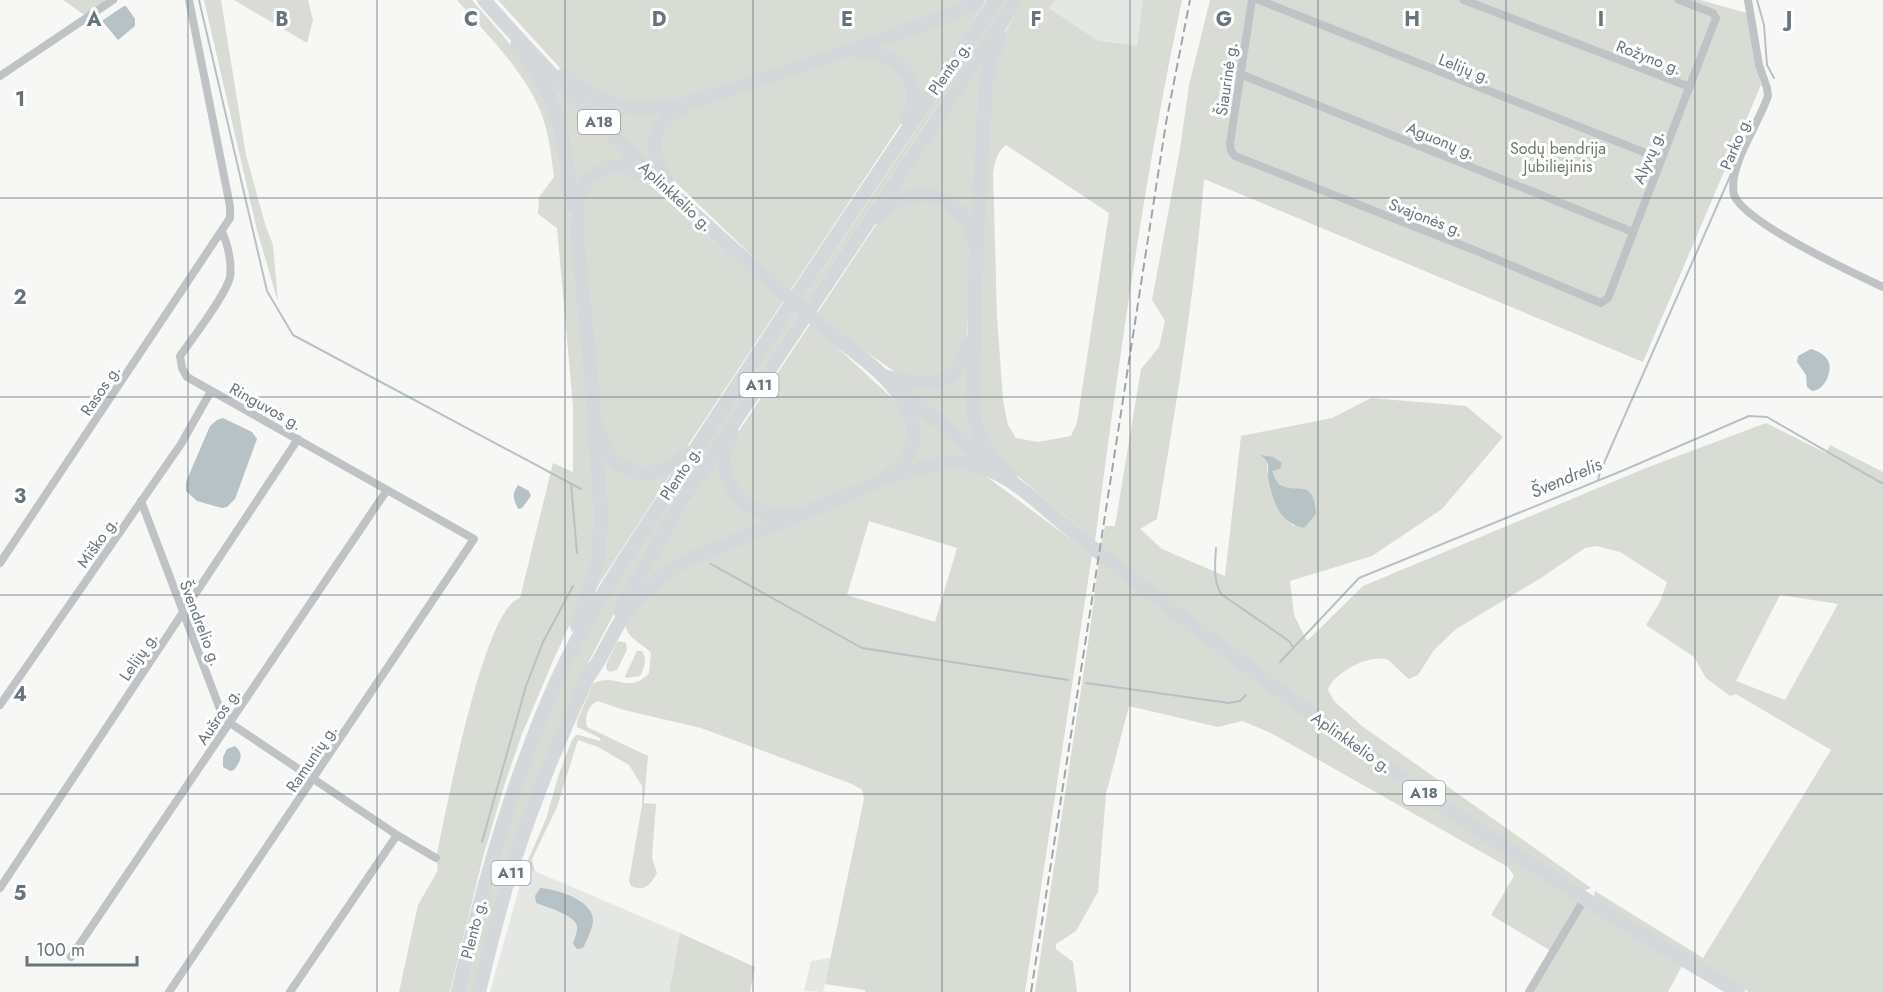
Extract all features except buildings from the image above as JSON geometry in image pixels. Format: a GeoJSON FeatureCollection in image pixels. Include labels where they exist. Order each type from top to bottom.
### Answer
{"type":"FeatureCollection","features":[{"type":"Feature","properties":{"kind":"highway"},"geometry":{"type":"LineString","coordinates":[[535,54],[587,93],[613,104],[648,109],[692,102],[845,52],[948,16],[977,0]]}},
{"type":"Feature","properties":{"kind":"highway","name":"Plento g."},"geometry":{"type":"LineString","coordinates":[[458,992],[480,900],[523,764],[557,681],[589,618],[625,557],[700,441],[881,168],[996,0]]}},
{"type":"Feature","properties":{"kind":"highway"},"geometry":{"type":"LineString","coordinates":[[1012,482],[983,444],[974,423],[972,391],[976,257],[986,83],[996,44],[1017,0]]}},
{"type":"Feature","properties":{"kind":"highway","name":"Plento g."},"geometry":{"type":"LineString","coordinates":[[479,992],[502,904],[533,809],[566,726],[629,592],[681,502],[1017,0]]}},
{"type":"Feature","properties":{"kind":"highway"},"geometry":{"type":"LineString","coordinates":[[487,3],[542,82],[557,115],[577,234],[592,385],[601,539],[592,583],[557,681]]}},
{"type":"Feature","properties":{"kind":"highway","name":"Aplinkkelio g."},"geometry":{"type":"LineString","coordinates":[[487,3],[562,85],[671,192],[766,278],[1124,573],[1334,730],[1445,807],[1585,898],[1738,992]]}},
{"type":"Feature","properties":{"kind":"highway"},"geometry":{"type":"LineString","coordinates":[[845,52],[873,52],[883,55],[897,63],[910,81],[913,92],[911,112],[881,168]]}},
{"type":"Feature","properties":{"kind":"highway"},"geometry":{"type":"LineString","coordinates":[[671,192],[657,165],[654,140],[663,121],[673,112],[692,102]]}},
{"type":"Feature","properties":{"kind":"highway"},"geometry":{"type":"LineString","coordinates":[[577,234],[578,198],[582,188],[595,174],[605,168],[625,166],[641,172],[671,192]]}},
{"type":"Feature","properties":{"kind":"highway"},"geometry":{"type":"LineString","coordinates":[[862,231],[887,208],[903,199],[916,195],[935,197],[952,205],[968,222],[976,257]]}},
{"type":"Feature","properties":{"kind":"highway"},"geometry":{"type":"LineString","coordinates":[[885,378],[926,384],[949,377],[965,358],[974,324]]}},
{"type":"Feature","properties":{"kind":"highway"},"geometry":{"type":"LineString","coordinates":[[874,484],[894,472],[903,463],[910,452],[913,441],[914,429],[911,417],[885,378]]}},
{"type":"Feature","properties":{"kind":"highway"},"geometry":{"type":"LineString","coordinates":[[592,385],[602,443],[608,453],[627,469],[644,473],[666,469],[700,441]]}},
{"type":"Feature","properties":{"kind":"highway"},"geometry":{"type":"LineString","coordinates":[[735,421],[725,456],[728,478],[736,496],[757,511],[770,516],[806,512]]}},
{"type":"Feature","properties":{"kind":"highway"},"geometry":{"type":"LineString","coordinates":[[588,677],[600,662],[623,617],[648,588],[668,572],[689,560],[874,484],[934,464],[946,462],[975,465],[1012,482]]}},
{"type":"Feature","properties":{"kind":"street"},"geometry":{"type":"LineString","coordinates":[[0,76],[113,0]]}},
{"type":"Feature","properties":{"kind":"street"},"geometry":{"type":"LineString","coordinates":[[189,0],[230,206],[230,218],[222,232]]}},
{"type":"Feature","properties":{"kind":"street","name":"Šiaurinė g."},"geometry":{"type":"LineString","coordinates":[[1240,159],[1231,151],[1230,143],[1251,0]]}},
{"type":"Feature","properties":{"kind":"street","name":"Lelijų g."},"geometry":{"type":"LineString","coordinates":[[1259,0],[1661,159]]}},
{"type":"Feature","properties":{"kind":"street","name":"Rožyno g."},"geometry":{"type":"LineString","coordinates":[[1464,0],[1690,87]]}},
{"type":"Feature","properties":{"kind":"street","name":"Alyvų g."},"geometry":{"type":"LineString","coordinates":[[1601,303],[1608,298],[1716,18],[1713,13],[1679,0]]}},
{"type":"Feature","properties":{"kind":"street","name":"Parko g."},"geometry":{"type":"LineString","coordinates":[[1748,0],[1758,65],[1768,96],[1739,161],[1734,178],[1734,195],[1744,209],[1770,229],[1883,287]]}},
{"type":"Feature","properties":{"kind":"street","name":"Aguonų g."},"geometry":{"type":"LineString","coordinates":[[1240,74],[1633,232]]}},
{"type":"Feature","properties":{"kind":"street","name":"Svajonės g."},"geometry":{"type":"LineString","coordinates":[[1240,159],[1479,252],[1601,303]]}},
{"type":"Feature","properties":{"kind":"street","name":"Ringuvos g."},"geometry":{"type":"LineString","coordinates":[[222,232],[227,244],[230,279],[180,356],[182,368],[188,377],[474,539]]}},
{"type":"Feature","properties":{"kind":"street","name":"Rasos g."},"geometry":{"type":"LineString","coordinates":[[0,563],[222,232]]}},
{"type":"Feature","properties":{"kind":"street","name":"Miško g."},"geometry":{"type":"LineString","coordinates":[[0,705],[181,444],[211,391]]}},
{"type":"Feature","properties":{"kind":"street","name":"Lelijų g."},"geometry":{"type":"LineString","coordinates":[[0,888],[298,439]]}},
{"type":"Feature","properties":{"kind":"street","name":"Aušros g."},"geometry":{"type":"LineString","coordinates":[[71,957],[387,490]]}},
{"type":"Feature","properties":{"kind":"street","name":"Švendrelio g."},"geometry":{"type":"LineString","coordinates":[[141,501],[219,709],[230,723],[436,858]]}},
{"type":"Feature","properties":{"kind":"street","name":"Ramunių g."},"geometry":{"type":"LineString","coordinates":[[169,992],[474,539]]}},
{"type":"Feature","properties":{"kind":"street"},"geometry":{"type":"LineString","coordinates":[[290,992],[398,835]]}},
{"type":"Feature","properties":{"kind":"street"},"geometry":{"type":"LineString","coordinates":[[1529,992],[1585,898]]}},
{"type":"Feature","properties":{"kind":"shaded area"},"geometry":{"type":"Polygon","coordinates":[[[1055,0],[1143,0],[1138,46],[1097,40],[1049,8],[1055,0]]]}},
{"type":"Feature","properties":{"kind":"shaded area"},"geometry":{"type":"Polygon","coordinates":[[[124,6],[135,19],[135,26],[118,40],[103,20],[124,6]]]}},
{"type":"Feature","properties":{"kind":"shaded area"},"geometry":{"type":"Polygon","coordinates":[[[1811,349],[1825,356],[1830,368],[1823,386],[1812,391],[1807,387],[1806,375],[1797,362],[1798,356],[1811,349]]]}},
{"type":"Feature","properties":{"kind":"shaded area"},"geometry":{"type":"Polygon","coordinates":[[[223,418],[252,432],[257,439],[235,499],[227,507],[222,508],[197,501],[186,491],[186,482],[210,426],[223,418]]]}},
{"type":"Feature","properties":{"kind":"shaded area"},"geometry":{"type":"Polygon","coordinates":[[[1261,455],[1273,457],[1282,463],[1280,469],[1272,471],[1279,484],[1303,489],[1312,495],[1316,514],[1304,528],[1288,521],[1278,509],[1268,477],[1268,463],[1261,455]]]}},
{"type":"Feature","properties":{"kind":"shaded area"},"geometry":{"type":"Polygon","coordinates":[[[518,485],[529,491],[531,496],[522,508],[518,509],[514,495],[518,485]]]}},
{"type":"Feature","properties":{"kind":"shaded area"},"geometry":{"type":"Polygon","coordinates":[[[235,746],[241,755],[234,770],[230,771],[223,767],[223,757],[227,749],[235,746]]]}},
{"type":"Feature","properties":{"kind":"shaded area"},"geometry":{"type":"Polygon","coordinates":[[[525,867],[680,933],[669,992],[490,992],[525,867]]]}},
{"type":"Feature","properties":{"kind":"shaded area"},"geometry":{"type":"Polygon","coordinates":[[[540,888],[564,893],[587,907],[592,914],[593,921],[583,948],[577,949],[573,944],[577,931],[575,922],[560,912],[536,903],[535,896],[540,888]]]}},
{"type":"Feature","properties":{"kind":"shaded area"},"geometry":{"type":"Polygon","coordinates":[[[831,958],[823,992],[804,991],[811,961],[831,958]]]}},
{"type":"Feature","properties":{"kind":"green space"},"geometry":{"type":"Polygon","coordinates":[[[63,0],[107,0],[87,14],[83,14],[63,0]]]}},
{"type":"Feature","properties":{"kind":"green space"},"geometry":{"type":"Polygon","coordinates":[[[204,0],[221,0],[246,155],[273,245],[278,302],[257,230],[204,0]]]}},
{"type":"Feature","properties":{"kind":"green space"},"geometry":{"type":"Polygon","coordinates":[[[234,0],[308,0],[313,20],[307,43],[234,0]]]}},
{"type":"Feature","properties":{"kind":"green space"},"geometry":{"type":"Polygon","coordinates":[[[457,0],[472,0],[529,69],[542,91],[561,143],[572,232],[597,505],[593,560],[575,613],[522,734],[504,786],[483,857],[450,992],[399,992],[418,905],[438,870],[436,858],[448,802],[480,674],[493,637],[506,610],[520,598],[553,463],[573,472],[573,406],[557,228],[538,214],[539,197],[554,177],[546,127],[524,80],[503,52],[457,0]]]}},
{"type":"Feature","properties":{"kind":"green space"},"geometry":{"type":"Polygon","coordinates":[[[498,0],[962,0],[950,9],[951,12],[671,103],[619,104],[561,69],[498,0]]]}},
{"type":"Feature","properties":{"kind":"green space"},"geometry":{"type":"Polygon","coordinates":[[[986,0],[916,106],[917,92],[873,46],[973,8],[986,0]]]}},
{"type":"Feature","properties":{"kind":"green space"},"geometry":{"type":"Polygon","coordinates":[[[1003,0],[1011,0],[938,105],[725,424],[684,487],[648,549],[588,663],[539,778],[474,992],[463,992],[475,936],[516,799],[550,709],[582,643],[630,556],[1003,0]]]}},
{"type":"Feature","properties":{"kind":"green space"},"geometry":{"type":"Polygon","coordinates":[[[1025,0],[1055,0],[1049,8],[1097,40],[1137,46],[1143,0],[1182,0],[1144,202],[1095,541],[1008,468],[979,423],[976,397],[987,107],[997,52],[1006,30],[1025,0]],[[1006,145],[998,154],[993,173],[997,316],[1003,400],[1008,425],[1016,438],[1038,442],[1071,436],[1077,423],[1109,213],[1006,145]]]}},
{"type":"Feature","properties":{"kind":"green space","name":"Sodų bendrija Jubiliejinis"},"geometry":{"type":"Polygon","coordinates":[[[1210,0],[1700,0],[1747,13],[1754,59],[1761,85],[1643,362],[1204,179],[1190,307],[1157,519],[1140,529],[1162,549],[1225,576],[1241,436],[1332,418],[1371,398],[1466,406],[1503,437],[1442,509],[1372,556],[1290,581],[1294,615],[1307,641],[1363,586],[1646,468],[1766,423],[1826,453],[1830,445],[1883,472],[1883,992],[1749,992],[1594,897],[1595,891],[1703,958],[1831,750],[1736,694],[1730,696],[1706,678],[1694,657],[1646,625],[1660,602],[1667,582],[1620,552],[1596,546],[1585,548],[1541,578],[1456,629],[1434,650],[1418,675],[1409,679],[1388,660],[1372,659],[1345,671],[1337,677],[1328,690],[1334,701],[1362,726],[1591,888],[1584,891],[1441,799],[1246,659],[1101,547],[1105,526],[1115,526],[1141,369],[1159,347],[1165,321],[1152,300],[1180,149],[1189,85],[1210,0]],[[1267,462],[1270,489],[1281,513],[1294,526],[1311,519],[1316,514],[1277,482],[1267,462]],[[1780,595],[1736,681],[1785,700],[1838,604],[1780,595]]]}},
{"type":"Feature","properties":{"kind":"green space"},"geometry":{"type":"Polygon","coordinates":[[[990,49],[974,225],[956,202],[890,201],[990,49]]]}},
{"type":"Feature","properties":{"kind":"green space"},"geometry":{"type":"Polygon","coordinates":[[[859,55],[888,62],[904,79],[909,93],[902,122],[686,448],[679,456],[651,469],[617,460],[602,431],[581,220],[581,204],[593,179],[620,170],[646,182],[768,288],[775,278],[667,174],[661,165],[659,135],[684,110],[859,55]]]}},
{"type":"Feature","properties":{"kind":"green space"},"geometry":{"type":"Polygon","coordinates":[[[541,72],[635,165],[619,162],[574,191],[541,72]]]}},
{"type":"Feature","properties":{"kind":"green space"},"geometry":{"type":"Polygon","coordinates":[[[582,96],[669,110],[649,153],[650,164],[582,96]]]}},
{"type":"Feature","properties":{"kind":"green space"},"geometry":{"type":"Polygon","coordinates":[[[929,198],[957,214],[970,240],[970,294],[966,342],[953,369],[933,380],[898,374],[852,342],[825,336],[893,399],[907,426],[905,452],[892,469],[872,481],[788,511],[761,510],[733,486],[731,443],[878,222],[898,205],[929,198]]]}},
{"type":"Feature","properties":{"kind":"green space"},"geometry":{"type":"Polygon","coordinates":[[[970,360],[971,429],[977,446],[903,386],[921,388],[970,360]]]}},
{"type":"Feature","properties":{"kind":"green space"},"geometry":{"type":"Polygon","coordinates":[[[910,405],[978,461],[904,468],[911,459],[910,405]]]}},
{"type":"Feature","properties":{"kind":"green space"},"geometry":{"type":"Polygon","coordinates":[[[722,451],[723,477],[776,520],[639,589],[678,520],[722,451]]]}},
{"type":"Feature","properties":{"kind":"green space"},"geometry":{"type":"Polygon","coordinates":[[[600,452],[614,467],[672,472],[590,598],[600,452]]]}},
{"type":"Feature","properties":{"kind":"green space"},"geometry":{"type":"Polygon","coordinates":[[[935,468],[979,471],[1092,555],[1025,992],[865,992],[865,990],[825,984],[864,799],[862,790],[852,784],[701,728],[624,710],[598,701],[588,712],[587,727],[648,756],[644,803],[656,804],[652,858],[657,873],[644,888],[631,886],[629,881],[642,805],[642,786],[629,765],[598,747],[578,740],[557,807],[532,859],[535,872],[525,867],[546,819],[572,740],[579,735],[600,741],[600,738],[577,727],[577,721],[593,684],[608,680],[634,683],[649,673],[651,653],[632,637],[625,625],[646,593],[691,562],[935,468]],[[869,521],[847,595],[935,622],[957,548],[869,521]]]}},
{"type":"Feature","properties":{"kind":"green space"},"geometry":{"type":"Polygon","coordinates":[[[1099,560],[1420,797],[1579,903],[1682,966],[1668,992],[1526,992],[1551,951],[1491,915],[1514,876],[1508,867],[1271,733],[1242,721],[1218,727],[1129,706],[1106,794],[1098,892],[1076,931],[1056,944],[1056,949],[1073,962],[1077,992],[1035,992],[1099,560]]]}},
{"type":"Feature","properties":{"kind":"green space"},"geometry":{"type":"Polygon","coordinates":[[[617,642],[626,643],[627,650],[617,670],[610,672],[606,665],[617,642]]]}},
{"type":"Feature","properties":{"kind":"green space"},"geometry":{"type":"Polygon","coordinates":[[[637,651],[642,651],[644,654],[643,670],[640,676],[626,678],[625,676],[637,651]]]}},
{"type":"Feature","properties":{"kind":"green space"},"geometry":{"type":"Polygon","coordinates":[[[680,933],[755,967],[750,992],[669,992],[680,933]]]}},
{"type":"Feature","properties":{"kind":"waterway"},"geometry":{"type":"LineString","coordinates":[[199,0],[267,291],[293,335],[581,489]]}},
{"type":"Feature","properties":{"kind":"waterway"},"geometry":{"type":"LineString","coordinates":[[1757,0],[1764,25],[1767,65],[1774,78]]}},
{"type":"Feature","properties":{"kind":"waterway"},"geometry":{"type":"LineString","coordinates":[[1598,480],[1732,172]]}},
{"type":"Feature","properties":{"kind":"waterway","name":"Švendrelis"},"geometry":{"type":"LineString","coordinates":[[1280,662],[1359,578],[1624,470],[1749,416],[1767,417],[1883,484]]}},
{"type":"Feature","properties":{"kind":"waterway"},"geometry":{"type":"LineString","coordinates":[[571,484],[577,553]]}},
{"type":"Feature","properties":{"kind":"waterway"},"geometry":{"type":"LineString","coordinates":[[1216,548],[1216,577],[1221,594],[1289,641],[1293,647]]}},
{"type":"Feature","properties":{"kind":"waterway"},"geometry":{"type":"LineString","coordinates":[[711,564],[862,648],[1068,680]]}},
{"type":"Feature","properties":{"kind":"waterway"},"geometry":{"type":"LineString","coordinates":[[482,842],[526,686],[543,642],[573,586]]}},
{"type":"Feature","properties":{"kind":"waterway"},"geometry":{"type":"LineString","coordinates":[[1086,683],[1229,703],[1240,701],[1246,695]]}},
{"type":"Feature","properties":{"kind":"railway"},"geometry":{"type":"LineString","coordinates":[[1031,992],[1166,123],[1190,0]]}}]}
